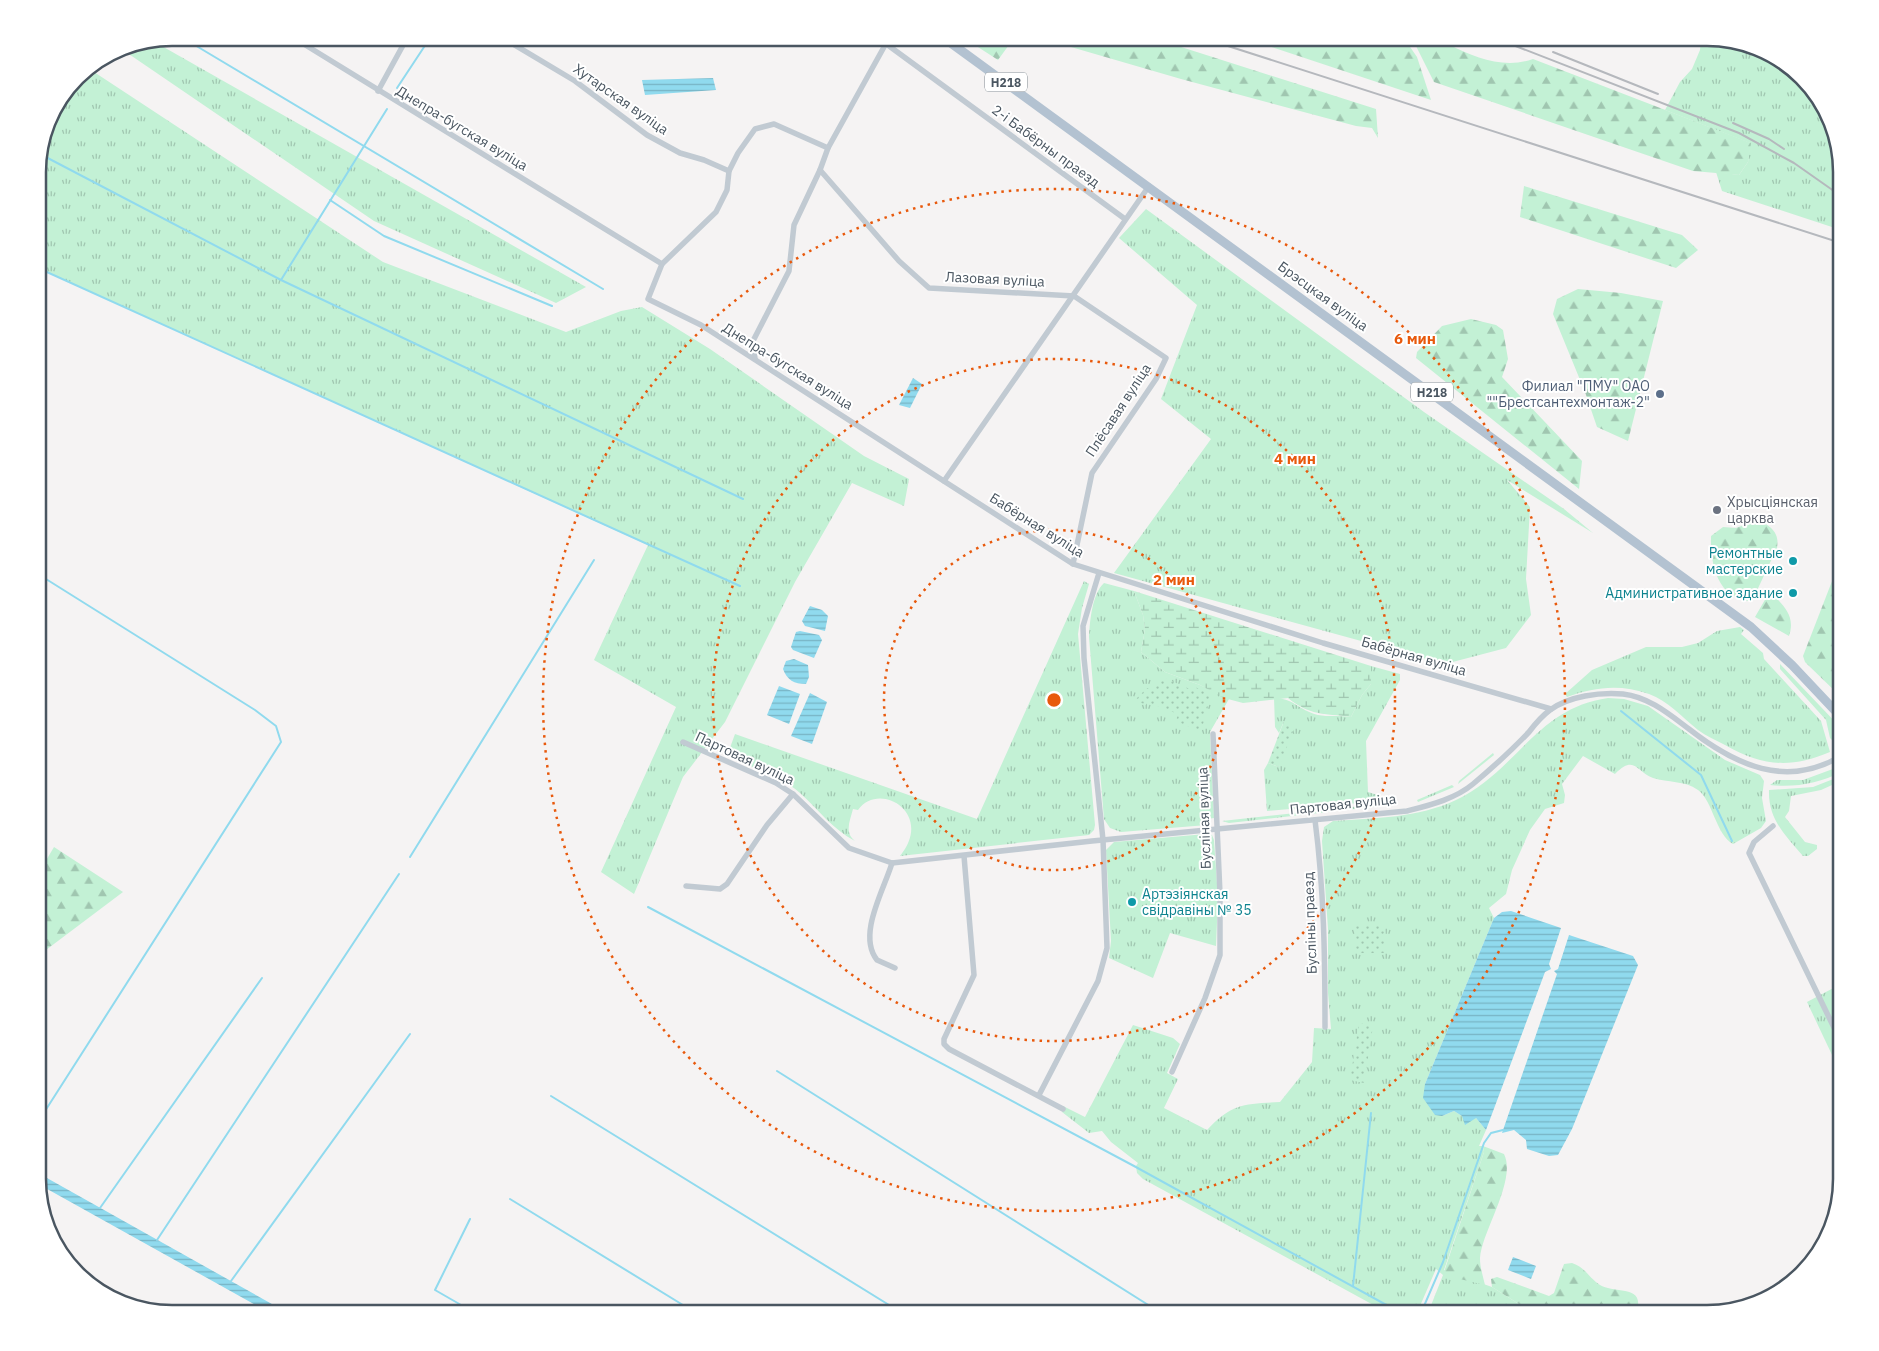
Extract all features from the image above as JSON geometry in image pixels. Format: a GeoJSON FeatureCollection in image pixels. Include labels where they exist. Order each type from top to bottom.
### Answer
{"type":"FeatureCollection","features":[{"type":"Feature","properties":{"kind":"main road","name":"Брэсцкая вуліца"},"geometry":{"type":"LineString","coordinates":[[956,46],[1751,628],[1792,665],[1833,708]]}},
{"type":"Feature","properties":{"kind":"street","name":"Днепра-бугская вуліца"},"geometry":{"type":"LineString","coordinates":[[308,47],[662,264]]}},
{"type":"Feature","properties":{"kind":"street","name":"Днепра-бугская вуліца"},"geometry":{"type":"LineString","coordinates":[[378,91],[402,47]]}},
{"type":"Feature","properties":{"kind":"street","name":"Хутарская вуліца"},"geometry":{"type":"LineString","coordinates":[[518,47],[575,81],[647,135],[680,153],[704,160],[729,171]]}},
{"type":"Feature","properties":{"kind":"street"},"geometry":{"type":"LineString","coordinates":[[755,359],[753,341],[789,272],[794,225],[820,170],[828,148],[883,47]]}},
{"type":"Feature","properties":{"kind":"street","name":"2-і Бабёрны праезд"},"geometry":{"type":"LineString","coordinates":[[896,47],[1125,219]]}},
{"type":"Feature","properties":{"kind":"street"},"geometry":{"type":"LineString","coordinates":[[729,171],[738,153],[755,129],[774,124],[828,148]]}},
{"type":"Feature","properties":{"kind":"street","name":"Лазовая вуліца"},"geometry":{"type":"LineString","coordinates":[[820,170],[898,261],[929,288],[1074,296]]}},
{"type":"Feature","properties":{"kind":"street","name":"Днепра-бугская вуліца"},"geometry":{"type":"LineString","coordinates":[[729,171],[727,190],[716,212],[662,264],[648,299],[701,325],[944,481]]}},
{"type":"Feature","properties":{"kind":"street"},"geometry":{"type":"LineString","coordinates":[[944,481],[1149,186]]}},
{"type":"Feature","properties":{"kind":"street","name":"Плёсавая вуліца"},"geometry":{"type":"LineString","coordinates":[[1073,564],[1092,473],[1156,379],[1166,358],[1074,296]]}},
{"type":"Feature","properties":{"kind":"street","name":"Бабёрная вуліца"},"geometry":{"type":"LineString","coordinates":[[944,481],[1073,564],[1324,643],[1551,709]]}},
{"type":"Feature","properties":{"kind":"street"},"geometry":{"type":"LineString","coordinates":[[1039,1095],[1098,981],[1104,962],[1107,937],[1103,840],[1084,658],[1083,626],[1100,573]]}},
{"type":"Feature","properties":{"kind":"street"},"geometry":{"type":"LineString","coordinates":[[1551,709],[1572,700],[1601,694],[1624,694],[1646,700],[1659,707],[1703,740],[1732,757],[1758,768],[1774,772],[1805,770],[1833,759]]}},
{"type":"Feature","properties":{"kind":"street","name":"Партовая вуліца"},"geometry":{"type":"LineString","coordinates":[[682,742],[776,783],[793,794],[849,848],[892,863],[1216,828],[1407,810],[1434,804],[1473,784],[1551,709]]}},
{"type":"Feature","properties":{"kind":"street","name":"Бусліная вуліца"},"geometry":{"type":"LineString","coordinates":[[1172,1072],[1205,998],[1220,955],[1220,894],[1216,828],[1218,820],[1213,734]]}},
{"type":"Feature","properties":{"kind":"street"},"geometry":{"type":"LineString","coordinates":[[686,886],[720,889],[726,884],[767,825],[793,794]]}},
{"type":"Feature","properties":{"kind":"street","name":"Бусліны праезд"},"geometry":{"type":"LineString","coordinates":[[1315,820],[1325,926],[1325,1027]]}},
{"type":"Feature","properties":{"kind":"street"},"geometry":{"type":"LineString","coordinates":[[1773,826],[1754,842],[1749,853],[1833,1024]]}},
{"type":"Feature","properties":{"kind":"street"},"geometry":{"type":"LineString","coordinates":[[964,856],[974,976],[944,1039],[949,1049],[1063,1109]]}},
{"type":"Feature","properties":{"kind":"street"},"geometry":{"type":"LineString","coordinates":[[892,863],[872,917],[870,946],[877,960],[895,968]]}},
{"type":"Feature","properties":{"kind":"green space"},"geometry":{"type":"Polygon","coordinates":[[[977,46],[1008,46],[998,60],[977,46]]]}},
{"type":"Feature","properties":{"kind":"green space"},"geometry":{"type":"Polygon","coordinates":[[[1069,46],[1179,46],[1376,109],[1378,138],[1372,128],[1356,126],[1069,46]]]}},
{"type":"Feature","properties":{"kind":"green space"},"geometry":{"type":"Polygon","coordinates":[[[1269,46],[1410,46],[1417,57],[1431,100],[1269,46]]]}},
{"type":"Feature","properties":{"kind":"green space"},"geometry":{"type":"Polygon","coordinates":[[[1416,46],[1453,46],[1490,61],[1512,63],[1533,59],[1751,143],[1748,162],[1739,175],[1693,171],[1434,82],[1416,46]]]}},
{"type":"Feature","properties":{"kind":"green space"},"geometry":{"type":"Polygon","coordinates":[[[1700,46],[1723,47],[1763,59],[1784,72],[1802,89],[1812,102],[1826,132],[1832,156],[1833,227],[1722,191],[1716,172],[1739,175],[1748,162],[1750,143],[1665,110],[1680,82],[1692,69],[1700,46]]]}},
{"type":"Feature","properties":{"kind":"green space"},"geometry":{"type":"Polygon","coordinates":[[[164,47],[586,287],[556,303],[374,221],[129,54],[164,47]]]}},
{"type":"Feature","properties":{"kind":"green space"},"geometry":{"type":"Polygon","coordinates":[[[95,73],[383,262],[566,332],[621,311],[642,307],[710,349],[864,456],[909,479],[904,506],[852,483],[795,582],[725,722],[683,777],[634,894],[601,872],[676,707],[594,660],[648,545],[47,272],[47,156],[59,116],[72,95],[95,73]]]}},
{"type":"Feature","properties":{"kind":"green space"},"geometry":{"type":"Polygon","coordinates":[[[1524,186],[1682,235],[1698,250],[1676,268],[1520,217],[1524,186]]]}},
{"type":"Feature","properties":{"kind":"green space"},"geometry":{"type":"Polygon","coordinates":[[[1146,209],[1424,412],[1564,509],[1593,533],[1507,480],[1530,507],[1526,579],[1531,615],[1506,648],[1445,664],[1114,573],[1211,439],[1161,399],[1197,305],[1119,238],[1146,209]]]}},
{"type":"Feature","properties":{"kind":"green space"},"geometry":{"type":"Polygon","coordinates":[[[1578,289],[1621,293],[1663,301],[1628,441],[1597,427],[1585,392],[1553,314],[1557,299],[1578,289]]]}},
{"type":"Feature","properties":{"kind":"green space"},"geometry":{"type":"Polygon","coordinates":[[[1471,319],[1496,325],[1503,330],[1508,359],[1502,377],[1582,461],[1579,489],[1416,358],[1417,352],[1442,326],[1471,319]]]}},
{"type":"Feature","properties":{"kind":"green space"},"geometry":{"type":"Polygon","coordinates":[[[1758,520],[1774,531],[1778,543],[1752,601],[1740,599],[1731,594],[1718,579],[1712,558],[1711,536],[1723,527],[1736,528],[1758,520]]]}},
{"type":"Feature","properties":{"kind":"green space"},"geometry":{"type":"Polygon","coordinates":[[[1833,579],[1833,689],[1805,662],[1803,656],[1833,579]]]}},
{"type":"Feature","properties":{"kind":"green space"},"geometry":{"type":"Polygon","coordinates":[[[1084,581],[1089,584],[1082,608],[1078,634],[1095,825],[1094,830],[1089,835],[900,856],[909,840],[911,826],[908,815],[900,806],[890,800],[878,798],[867,802],[858,810],[853,809],[849,830],[855,841],[832,825],[807,799],[783,781],[727,756],[735,734],[977,819],[1084,581]]]}},
{"type":"Feature","properties":{"kind":"green space"},"geometry":{"type":"Polygon","coordinates":[[[1104,583],[1134,591],[1143,615],[1145,629],[1141,652],[1165,672],[1200,685],[1229,699],[1210,732],[1214,818],[1207,819],[1207,825],[1121,832],[1110,828],[1104,819],[1089,637],[1094,601],[1104,583]]]}},
{"type":"Feature","properties":{"kind":"green space"},"geometry":{"type":"Polygon","coordinates":[[[1134,591],[1371,666],[1371,684],[1362,695],[1351,717],[1310,711],[1288,698],[1243,703],[1224,698],[1200,685],[1165,672],[1141,652],[1145,629],[1143,615],[1134,591]]]}},
{"type":"Feature","properties":{"kind":"green space"},"geometry":{"type":"Polygon","coordinates":[[[1770,591],[1787,611],[1791,622],[1789,636],[1755,617],[1770,591]]]}},
{"type":"Feature","properties":{"kind":"green space"},"geometry":{"type":"Polygon","coordinates":[[[1740,627],[1744,630],[1741,634],[1763,653],[1764,659],[1821,721],[1830,752],[1789,763],[1764,761],[1738,752],[1704,734],[1669,705],[1649,694],[1628,689],[1608,688],[1567,697],[1565,694],[1592,670],[1646,647],[1682,647],[1698,643],[1717,631],[1740,627]]]}},
{"type":"Feature","properties":{"kind":"green space"},"geometry":{"type":"Polygon","coordinates":[[[1780,664],[1833,720],[1833,741],[1830,738],[1826,720],[1780,669],[1780,664]]]}},
{"type":"Feature","properties":{"kind":"green space"},"geometry":{"type":"Polygon","coordinates":[[[1371,666],[1400,674],[1400,680],[1366,741],[1368,792],[1393,800],[1267,811],[1264,770],[1268,763],[1279,767],[1284,721],[1279,733],[1275,727],[1274,698],[1286,700],[1318,715],[1351,717],[1362,695],[1371,684],[1371,666]]]}},
{"type":"Feature","properties":{"kind":"green space"},"geometry":{"type":"Polygon","coordinates":[[[1160,676],[1192,690],[1195,687],[1211,695],[1201,732],[1176,721],[1178,714],[1147,702],[1146,705],[1135,700],[1147,688],[1155,690],[1160,676]]]}},
{"type":"Feature","properties":{"kind":"green space"},"geometry":{"type":"Polygon","coordinates":[[[1608,698],[1624,699],[1648,706],[1725,760],[1760,775],[1764,781],[1762,798],[1766,821],[1761,828],[1733,844],[1722,833],[1703,795],[1693,787],[1653,778],[1631,765],[1627,765],[1615,774],[1583,756],[1562,784],[1565,795],[1564,803],[1545,809],[1530,830],[1512,870],[1506,894],[1489,908],[1494,918],[1425,1084],[1442,1116],[1454,1111],[1462,1116],[1476,1118],[1486,1130],[1479,1146],[1483,1146],[1484,1152],[1444,1270],[1492,1287],[1520,1305],[1431,1305],[1443,1275],[1436,1269],[1420,1305],[1373,1305],[1143,1179],[1137,1173],[1136,1166],[1138,1163],[1111,1142],[1102,1131],[1089,1133],[1062,1112],[1063,1106],[1085,1117],[1133,1025],[1173,1038],[1180,1044],[1167,1073],[1178,1079],[1164,1108],[1207,1130],[1232,1110],[1257,1103],[1280,1102],[1312,1062],[1314,1028],[1331,1029],[1328,993],[1328,929],[1322,841],[1324,827],[1333,821],[1411,814],[1442,806],[1456,800],[1477,788],[1495,774],[1544,727],[1562,714],[1583,704],[1608,698]]]}},
{"type":"Feature","properties":{"kind":"green space"},"geometry":{"type":"Polygon","coordinates":[[[1284,721],[1295,726],[1279,767],[1268,763],[1284,721]]]}},
{"type":"Feature","properties":{"kind":"green space"},"geometry":{"type":"Polygon","coordinates":[[[1493,753],[1494,755],[1458,784],[1459,781],[1493,753]]]}},
{"type":"Feature","properties":{"kind":"green space"},"geometry":{"type":"Polygon","coordinates":[[[1833,769],[1833,776],[1816,782],[1789,786],[1770,785],[1777,780],[1803,780],[1833,769]]]}},
{"type":"Feature","properties":{"kind":"green space"},"geometry":{"type":"Polygon","coordinates":[[[1833,779],[1833,785],[1821,790],[1791,796],[1789,811],[1785,817],[1805,842],[1817,845],[1817,849],[1808,856],[1803,856],[1779,826],[1771,810],[1769,790],[1813,787],[1833,779]]]}},
{"type":"Feature","properties":{"kind":"green space"},"geometry":{"type":"Polygon","coordinates":[[[1452,785],[1454,787],[1418,802],[1417,800],[1452,785]]]}},
{"type":"Feature","properties":{"kind":"green space"},"geometry":{"type":"Polygon","coordinates":[[[1389,803],[1390,805],[1229,823],[1222,821],[1389,803]]]}},
{"type":"Feature","properties":{"kind":"green space"},"geometry":{"type":"Polygon","coordinates":[[[1212,835],[1214,840],[1218,898],[1216,946],[1170,933],[1153,978],[1109,958],[1111,941],[1106,850],[1114,842],[1212,835]]]}},
{"type":"Feature","properties":{"kind":"green space"},"geometry":{"type":"Polygon","coordinates":[[[54,847],[123,892],[47,949],[47,859],[54,847]]]}},
{"type":"Feature","properties":{"kind":"green space"},"geometry":{"type":"Polygon","coordinates":[[[1355,925],[1385,925],[1386,953],[1355,953],[1355,925]]]}},
{"type":"Feature","properties":{"kind":"green space"},"geometry":{"type":"Polygon","coordinates":[[[1833,988],[1833,1057],[1807,1002],[1833,988]]]}},
{"type":"Feature","properties":{"kind":"green space"},"geometry":{"type":"Polygon","coordinates":[[[1359,1023],[1373,1026],[1364,1083],[1350,1080],[1359,1023]]]}},
{"type":"Feature","properties":{"kind":"green space"},"geometry":{"type":"Polygon","coordinates":[[[1483,1146],[1504,1154],[1507,1165],[1503,1191],[1482,1247],[1480,1258],[1485,1285],[1443,1275],[1484,1152],[1483,1146]]]}},
{"type":"Feature","properties":{"kind":"green space"},"geometry":{"type":"Polygon","coordinates":[[[1572,1263],[1580,1267],[1606,1288],[1633,1294],[1637,1298],[1638,1305],[1520,1305],[1492,1287],[1491,1279],[1497,1277],[1549,1296],[1554,1293],[1564,1264],[1572,1263]]]}},
{"type":"Feature","properties":{"kind":"water"},"geometry":{"type":"Polygon","coordinates":[[[713,78],[716,90],[645,95],[642,80],[713,78]]]}},
{"type":"Feature","properties":{"kind":"water"},"geometry":{"type":"Polygon","coordinates":[[[913,378],[922,384],[910,408],[899,405],[913,378]]]}},
{"type":"Feature","properties":{"kind":"water"},"geometry":{"type":"Polygon","coordinates":[[[810,606],[822,610],[828,616],[825,631],[805,626],[802,621],[810,606]]]}},
{"type":"Feature","properties":{"kind":"water"},"geometry":{"type":"Polygon","coordinates":[[[800,631],[819,635],[822,640],[814,658],[793,650],[791,647],[796,632],[800,631]]]}},
{"type":"Feature","properties":{"kind":"water"},"geometry":{"type":"Polygon","coordinates":[[[794,659],[808,665],[809,677],[806,684],[792,681],[783,669],[786,661],[794,659]]]}},
{"type":"Feature","properties":{"kind":"water"},"geometry":{"type":"Polygon","coordinates":[[[779,686],[800,694],[789,724],[767,715],[779,686]]]}},
{"type":"Feature","properties":{"kind":"water"},"geometry":{"type":"Polygon","coordinates":[[[810,693],[827,702],[812,744],[791,736],[810,693]]]}},
{"type":"Feature","properties":{"kind":"water"},"geometry":{"type":"Polygon","coordinates":[[[1511,911],[1561,928],[1549,964],[1551,969],[1545,972],[1486,1130],[1476,1118],[1465,1125],[1462,1116],[1454,1111],[1442,1116],[1435,1115],[1423,1098],[1425,1084],[1494,918],[1502,912],[1511,911]]]}},
{"type":"Feature","properties":{"kind":"water"},"geometry":{"type":"Polygon","coordinates":[[[1569,935],[1633,956],[1638,965],[1572,1129],[1558,1155],[1549,1156],[1527,1149],[1526,1140],[1514,1130],[1502,1133],[1557,974],[1554,971],[1558,969],[1569,935]]]}},
{"type":"Feature","properties":{"kind":"water"},"geometry":{"type":"Polygon","coordinates":[[[47,1178],[274,1305],[256,1305],[47,1189],[47,1178]]]}},
{"type":"Feature","properties":{"kind":"water"},"geometry":{"type":"Polygon","coordinates":[[[1513,1257],[1536,1266],[1531,1279],[1508,1270],[1513,1257]]]}},
{"type":"Feature","properties":{"kind":"waterway"},"geometry":{"type":"LineString","coordinates":[[198,47],[603,289]]}},
{"type":"Feature","properties":{"kind":"waterway"},"geometry":{"type":"LineString","coordinates":[[397,88],[424,47]]}},
{"type":"Feature","properties":{"kind":"waterway"},"geometry":{"type":"LineString","coordinates":[[281,280],[387,109]]}},
{"type":"Feature","properties":{"kind":"waterway"},"geometry":{"type":"LineString","coordinates":[[47,158],[281,280],[743,499]]}},
{"type":"Feature","properties":{"kind":"waterway"},"geometry":{"type":"LineString","coordinates":[[330,200],[384,236],[552,306]]}},
{"type":"Feature","properties":{"kind":"waterway"},"geometry":{"type":"LineString","coordinates":[[47,272],[740,586]]}},
{"type":"Feature","properties":{"kind":"waterway"},"geometry":{"type":"LineString","coordinates":[[410,857],[594,560]]}},
{"type":"Feature","properties":{"kind":"waterway"},"geometry":{"type":"LineString","coordinates":[[47,580],[255,710],[276,726],[281,742],[47,1108]]}},
{"type":"Feature","properties":{"kind":"waterway"},"geometry":{"type":"LineString","coordinates":[[1621,711],[1701,775],[1732,841]]}},
{"type":"Feature","properties":{"kind":"waterway"},"geometry":{"type":"LineString","coordinates":[[157,1240],[399,874]]}},
{"type":"Feature","properties":{"kind":"waterway"},"geometry":{"type":"LineString","coordinates":[[648,907],[1134,1166],[1386,1305]]}},
{"type":"Feature","properties":{"kind":"waterway"},"geometry":{"type":"LineString","coordinates":[[100,1208],[262,978]]}},
{"type":"Feature","properties":{"kind":"waterway"},"geometry":{"type":"LineString","coordinates":[[231,1281],[410,1034]]}},
{"type":"Feature","properties":{"kind":"waterway"},"geometry":{"type":"LineString","coordinates":[[777,1071],[1148,1305]]}},
{"type":"Feature","properties":{"kind":"waterway"},"geometry":{"type":"LineString","coordinates":[[551,1096],[889,1305]]}},
{"type":"Feature","properties":{"kind":"waterway"},"geometry":{"type":"LineString","coordinates":[[1353,1286],[1371,1113]]}},
{"type":"Feature","properties":{"kind":"waterway"},"geometry":{"type":"LineString","coordinates":[[1424,1305],[1443,1262],[1484,1143],[1491,1133],[1503,1130]]}},
{"type":"Feature","properties":{"kind":"waterway"},"geometry":{"type":"LineString","coordinates":[[510,1199],[683,1305]]}},
{"type":"Feature","properties":{"kind":"waterway"},"geometry":{"type":"LineString","coordinates":[[461,1305],[435,1290],[470,1219]]}},
{"type":"Feature","properties":{"kind":"railway"},"geometry":{"type":"LineString","coordinates":[[1229,46],[1833,240]]}},
{"type":"Feature","properties":{"kind":"railway"},"geometry":{"type":"LineString","coordinates":[[1516,46],[1739,133],[1794,163],[1833,190]]}},
{"type":"Feature","properties":{"kind":"railway"},"geometry":{"type":"LineString","coordinates":[[1553,52],[1658,94]]}},
{"type":"Feature","properties":{"kind":"railway"},"geometry":{"type":"LineString","coordinates":[[1733,123],[1769,139],[1784,149]]}},
{"type":"Feature","properties":{"kind":"place","name":"Филиал \"ПМУ\" ОАО \"\"Брестсантехмонтаж-2\""},"geometry":{"type":"Point","coordinates":[1660,394]}},
{"type":"Feature","properties":{"kind":"place","name":"Хрысціянская царква"},"geometry":{"type":"Point","coordinates":[1717,510]}},
{"type":"Feature","properties":{"kind":"place","name":"Ремонтные мастерские"},"geometry":{"type":"Point","coordinates":[1793,561]}},
{"type":"Feature","properties":{"kind":"place","name":"Административное здание"},"geometry":{"type":"Point","coordinates":[1793,593]}},
{"type":"Feature","properties":{"kind":"place","name":"Артэзіянская свідравіны № 35"},"geometry":{"type":"Point","coordinates":[1132,902]}}]}
